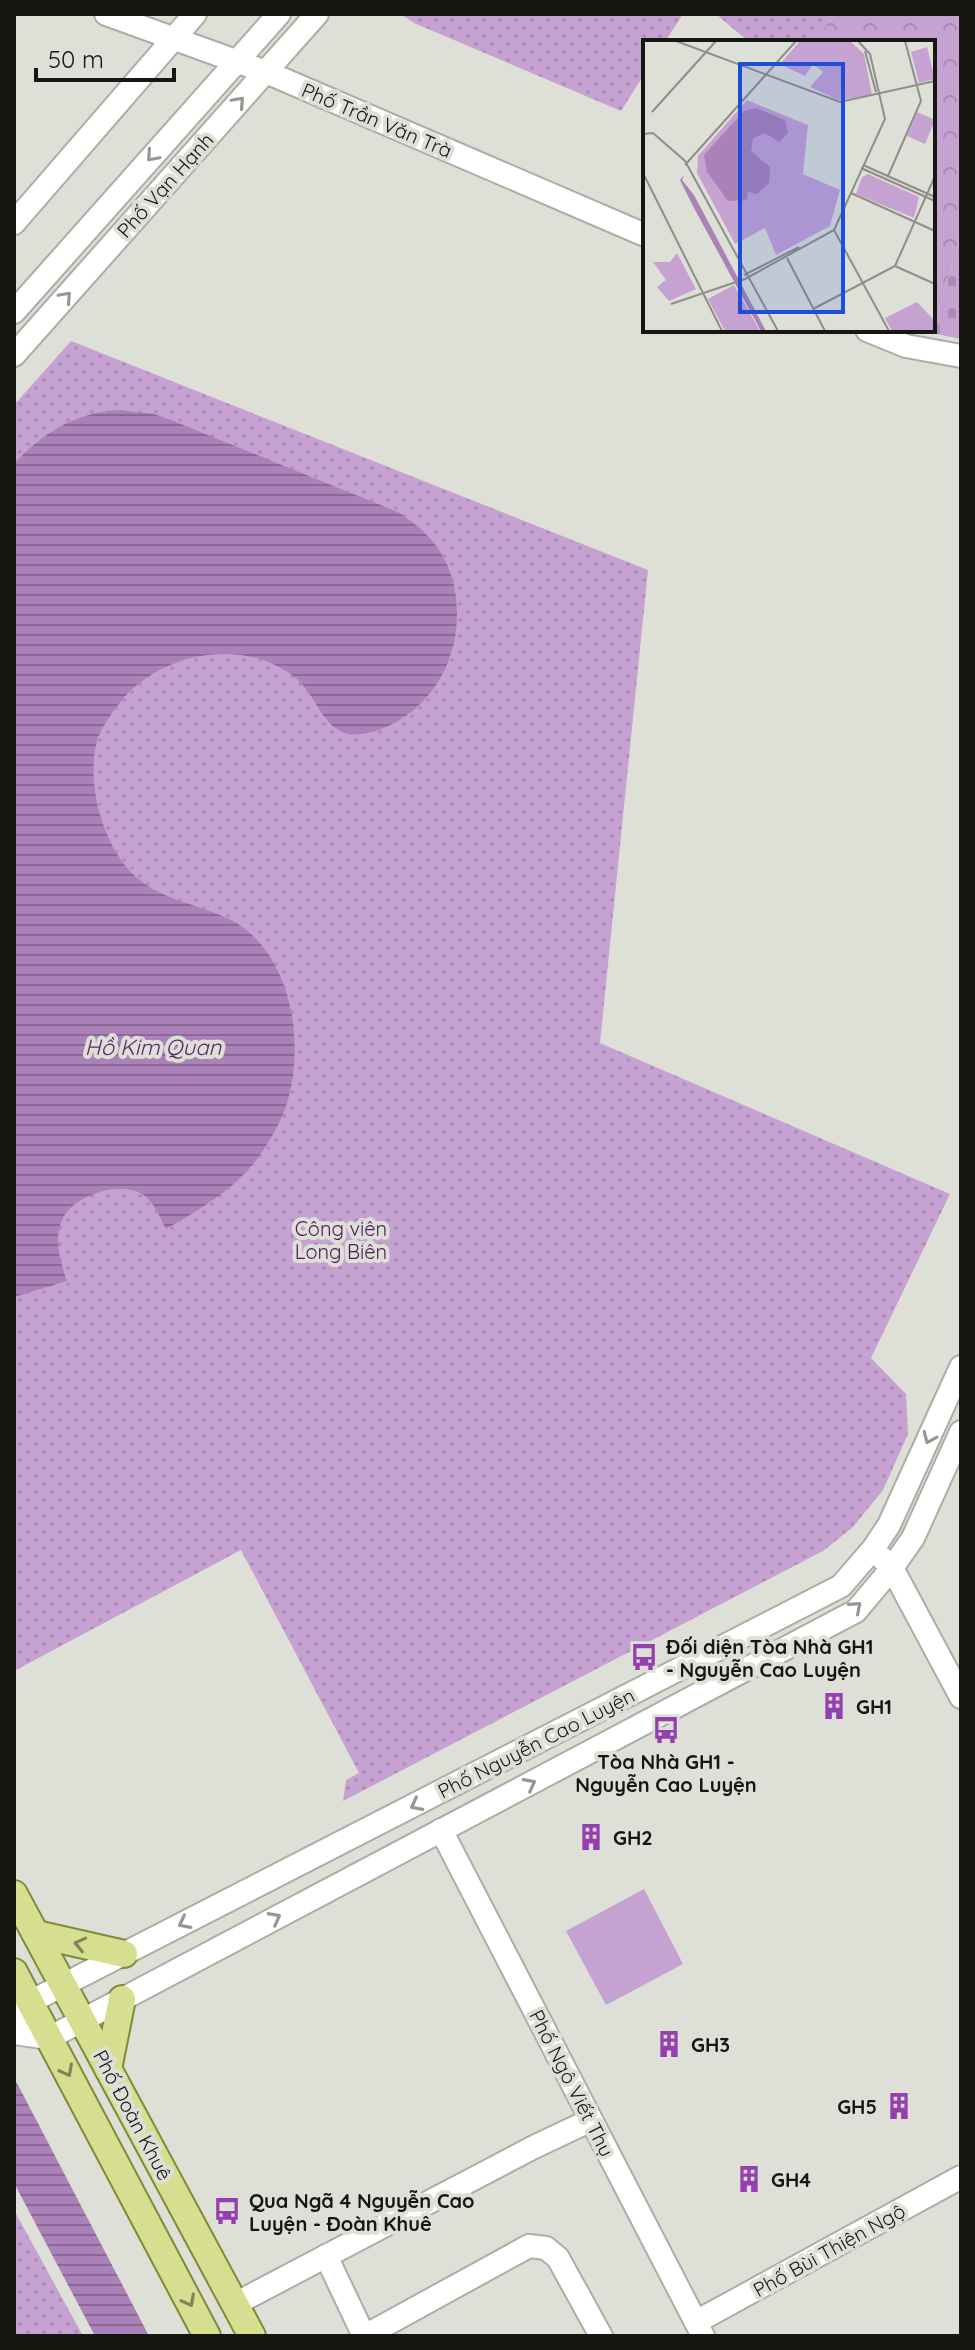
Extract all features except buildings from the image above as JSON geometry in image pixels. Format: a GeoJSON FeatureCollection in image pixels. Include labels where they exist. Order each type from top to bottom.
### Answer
{"type":"FeatureCollection","features":[{"type":"Feature","properties":{"kind":"main road","name":"Phố Đoàn Khuê"},"geometry":{"type":"LineString","coordinates":[[14,1894],[252,2336]]}},
{"type":"Feature","properties":{"kind":"main road"},"geometry":{"type":"LineString","coordinates":[[36,1934],[124,1954]]}},
{"type":"Feature","properties":{"kind":"main road","name":"Phố Đoàn Khuê"},"geometry":{"type":"LineString","coordinates":[[14,1972],[22,2012],[49,2038],[207,2336]]}},
{"type":"Feature","properties":{"kind":"main road"},"geometry":{"type":"LineString","coordinates":[[108,2069],[122,1999]]}},
{"type":"Feature","properties":{"kind":"street","name":"Phố Trần Văn Trà"},"geometry":{"type":"LineString","coordinates":[[106,14],[266,72],[643,234]]}},
{"type":"Feature","properties":{"kind":"street"},"geometry":{"type":"LineString","coordinates":[[14,223],[195,14]]}},
{"type":"Feature","properties":{"kind":"street","name":"Phố Vạn Hạnh"},"geometry":{"type":"LineString","coordinates":[[14,312],[279,14]]}},
{"type":"Feature","properties":{"kind":"street","name":"Phố Vạn Hạnh"},"geometry":{"type":"LineString","coordinates":[[14,355],[317,14]]}},
{"type":"Feature","properties":{"kind":"street"},"geometry":{"type":"LineString","coordinates":[[872,332],[906,346],[961,356]]}},
{"type":"Feature","properties":{"kind":"street","name":"Phố Nguyễn Cao Luyện"},"geometry":{"type":"LineString","coordinates":[[22,2012],[63,1985],[841,1586],[889,1525],[961,1367]]}},
{"type":"Feature","properties":{"kind":"street","name":"Phố Nguyễn Cao Luyện"},"geometry":{"type":"LineString","coordinates":[[49,2038],[856,1611],[913,1538],[961,1432]]}},
{"type":"Feature","properties":{"kind":"street"},"geometry":{"type":"LineString","coordinates":[[873,1549],[892,1568],[961,1697]]}},
{"type":"Feature","properties":{"kind":"street","name":"Phố Ngô Viết Thụ"},"geometry":{"type":"LineString","coordinates":[[441,1830],[700,2329]]}},
{"type":"Feature","properties":{"kind":"street"},"geometry":{"type":"LineString","coordinates":[[14,2033],[49,2038]]}},
{"type":"Feature","properties":{"kind":"street"},"geometry":{"type":"LineString","coordinates":[[235,2304],[591,2120]]}},
{"type":"Feature","properties":{"kind":"street","name":"Phố Bùi Thiện Ngộ"},"geometry":{"type":"LineString","coordinates":[[700,2329],[961,2177]]}},
{"type":"Feature","properties":{"kind":"street"},"geometry":{"type":"LineString","coordinates":[[326,2256],[364,2336],[529,2246],[546,2248],[558,2258],[601,2336]]}},
{"type":"Feature","properties":{"kind":"green space"},"geometry":{"type":"Polygon","coordinates":[[[401,14],[683,14],[666,40],[643,40],[643,76],[621,111],[414,23],[401,14]]]}},
{"type":"Feature","properties":{"kind":"green space"},"geometry":{"type":"Polygon","coordinates":[[[716,14],[836,14],[814,40],[747,40],[716,14]]]}},
{"type":"Feature","properties":{"kind":"green space"},"geometry":{"type":"Polygon","coordinates":[[[836,14],[961,14],[961,234],[935,323],[935,40],[814,40],[836,14]]]}},
{"type":"Feature","properties":{"kind":"green space"},"geometry":{"type":"Polygon","coordinates":[[[961,234],[961,339],[932,333],[935,332],[961,234]]]}},
{"type":"Feature","properties":{"kind":"green space","name":"Công viên Long Biên"},"geometry":{"type":"Polygon","coordinates":[[[71,341],[648,570],[600,1043],[950,1194],[871,1358],[906,1394],[908,1434],[883,1490],[853,1527],[823,1551],[343,1801],[346,1780],[359,1773],[241,1550],[14,1671],[14,405],[71,341]]]}},
{"type":"Feature","properties":{"kind":"green space"},"geometry":{"type":"Polygon","coordinates":[[[644,1889],[683,1964],[606,2005],[566,1931],[644,1889]]]}},
{"type":"Feature","properties":{"kind":"green space"},"geometry":{"type":"Polygon","coordinates":[[[14,2210],[83,2336],[14,2336],[14,2210]]]}},
{"type":"Feature","properties":{"kind":"water","name":"Hồ Kim Quan"},"geometry":{"type":"Polygon","coordinates":[[[119,410],[154,414],[171,420],[398,512],[434,542],[446,562],[457,605],[454,644],[448,663],[428,696],[398,721],[362,734],[349,734],[333,726],[298,680],[278,666],[231,654],[206,655],[159,670],[139,683],[108,718],[98,738],[94,776],[100,816],[108,836],[117,854],[142,882],[167,896],[233,921],[261,944],[274,962],[290,1004],[293,1026],[295,1049],[290,1092],[274,1134],[248,1170],[230,1187],[166,1229],[150,1201],[137,1192],[110,1190],[84,1198],[72,1206],[60,1226],[59,1252],[67,1281],[14,1297],[14,464],[36,442],[61,426],[88,415],[119,410]]]}},
{"type":"Feature","properties":{"kind":"water"},"geometry":{"type":"Polygon","coordinates":[[[14,2079],[149,2336],[95,2336],[14,2183],[14,2079]]]}},
{"type":"Feature","properties":{"kind":"place","name":"Đối diện Tòa Nhà GH1 - Nguyễn Cao Luyện"},"geometry":{"type":"Point","coordinates":[644,1657]}},
{"type":"Feature","properties":{"kind":"place","name":"GH1"},"geometry":{"type":"Point","coordinates":[834,1706]}},
{"type":"Feature","properties":{"kind":"place","name":"Tòa Nhà GH1 - Nguyễn Cao Luyện"},"geometry":{"type":"Point","coordinates":[666,1730]}},
{"type":"Feature","properties":{"kind":"place","name":"GH2"},"geometry":{"type":"Point","coordinates":[591,1837]}},
{"type":"Feature","properties":{"kind":"place","name":"GH3"},"geometry":{"type":"Point","coordinates":[669,2044]}},
{"type":"Feature","properties":{"kind":"place","name":"GH5"},"geometry":{"type":"Point","coordinates":[899,2106]}},
{"type":"Feature","properties":{"kind":"place","name":"GH4"},"geometry":{"type":"Point","coordinates":[749,2179]}},
{"type":"Feature","properties":{"kind":"place","name":"Qua Ngã 4 Nguyễn Cao Luyện - Đoàn Khuê"},"geometry":{"type":"Point","coordinates":[227,2211]}}]}
